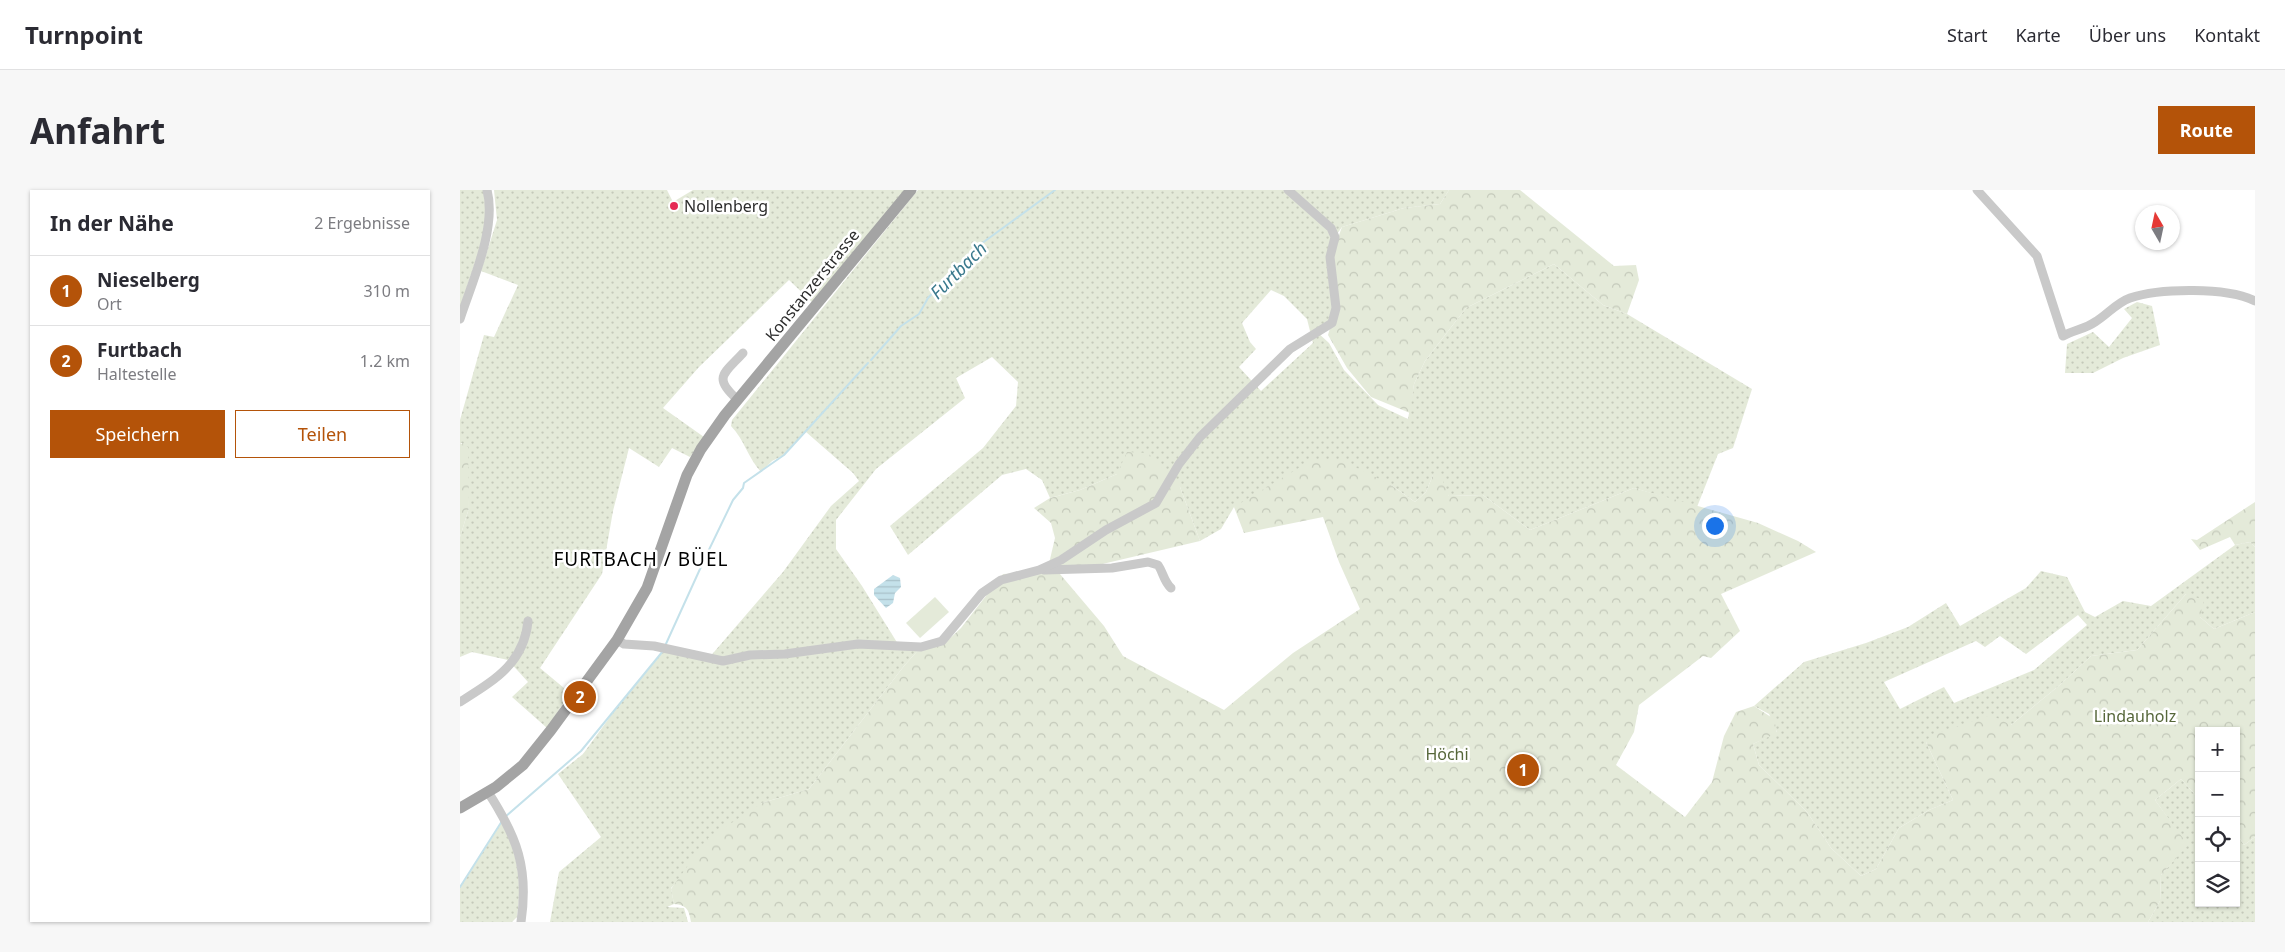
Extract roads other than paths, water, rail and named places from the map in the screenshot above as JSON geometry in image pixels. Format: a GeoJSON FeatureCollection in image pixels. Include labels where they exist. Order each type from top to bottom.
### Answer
{"type":"FeatureCollection","features":[{"type":"Feature","properties":{"kind":"main road","name":"Konstanzerstrasse"},"geometry":{"type":"LineString","coordinates":[[460,808],[488,792],[529,759],[617,640],[647,588],[682,488],[694,462],[710,436],[911,190]]}},
{"type":"Feature","properties":{"kind":"street"},"geometry":{"type":"LineString","coordinates":[[460,319],[488,228],[490,213],[487,190]]}},
{"type":"Feature","properties":{"kind":"street"},"geometry":{"type":"LineString","coordinates":[[617,640],[624,644],[654,646],[723,661],[750,655],[785,654],[858,644],[921,647],[932,645],[942,641],[982,593],[1001,580],[1039,570],[1061,560],[1106,530],[1156,503],[1180,464],[1200,437],[1290,349],[1332,323],[1336,308],[1330,257],[1335,237],[1331,228],[1288,190]]}},
{"type":"Feature","properties":{"kind":"street"},"geometry":{"type":"LineString","coordinates":[[1977,190],[2038,256],[2063,336],[2090,325],[2122,301],[2144,295],[2220,292],[2236,293],[2255,301]]}},
{"type":"Feature","properties":{"kind":"street"},"geometry":{"type":"LineString","coordinates":[[738,400],[723,384],[722,379],[724,374],[744,352]]}},
{"type":"Feature","properties":{"kind":"street"},"geometry":{"type":"LineString","coordinates":[[1039,570],[1112,568],[1148,562],[1158,565],[1164,573],[1166,584],[1171,588]]}},
{"type":"Feature","properties":{"kind":"street"},"geometry":{"type":"LineString","coordinates":[[460,702],[492,682],[508,667],[522,648],[528,621]]}},
{"type":"Feature","properties":{"kind":"street"},"geometry":{"type":"LineString","coordinates":[[488,792],[505,818],[518,851],[524,878],[525,894],[521,922]]}},
{"type":"Feature","properties":{"kind":"water"},"geometry":{"type":"Polygon","coordinates":[[[893,575],[900,578],[901,587],[895,593],[893,603],[886,608],[874,595],[874,589],[893,575]]]}},
{"type":"Feature","properties":{"kind":"waterway","name":"Furtbach"},"geometry":{"type":"LineString","coordinates":[[871,360],[901,326],[919,314],[928,298],[974,249],[1055,190]]}},
{"type":"Feature","properties":{"kind":"waterway","name":"Furtbach"},"geometry":{"type":"LineString","coordinates":[[665,646],[733,500],[743,488],[744,483],[784,455],[868,363]]}},
{"type":"Feature","properties":{"kind":"waterway","name":"Furtbach"},"geometry":{"type":"LineString","coordinates":[[505,817],[581,751],[663,651]]}},
{"type":"Feature","properties":{"kind":"waterway","name":"Furtbach"},"geometry":{"type":"LineString","coordinates":[[460,887],[502,821]]}},
{"type":"Feature","properties":{"kind":"place","name":"Nollenberg"},"geometry":{"type":"Point","coordinates":[674,206]}},
{"type":"Feature","properties":{"kind":"place","name":"Furtbach"},"geometry":{"type":"Point","coordinates":[580,697]}},
{"type":"Feature","properties":{"kind":"place","name":"Nieselberg"},"geometry":{"type":"Point","coordinates":[1523,770]}},
{"type":"Feature","properties":{"kind":"district","name":"FURTBACH / BÜEL"},"geometry":{"type":"Point","coordinates":[641,559]}},
{"type":"Feature","properties":{"kind":"park label","name":"Lindauholz"},"geometry":{"type":"Point","coordinates":[2135,716]}},
{"type":"Feature","properties":{"kind":"park label","name":"Höchi"},"geometry":{"type":"Point","coordinates":[1447,754]}}]}
